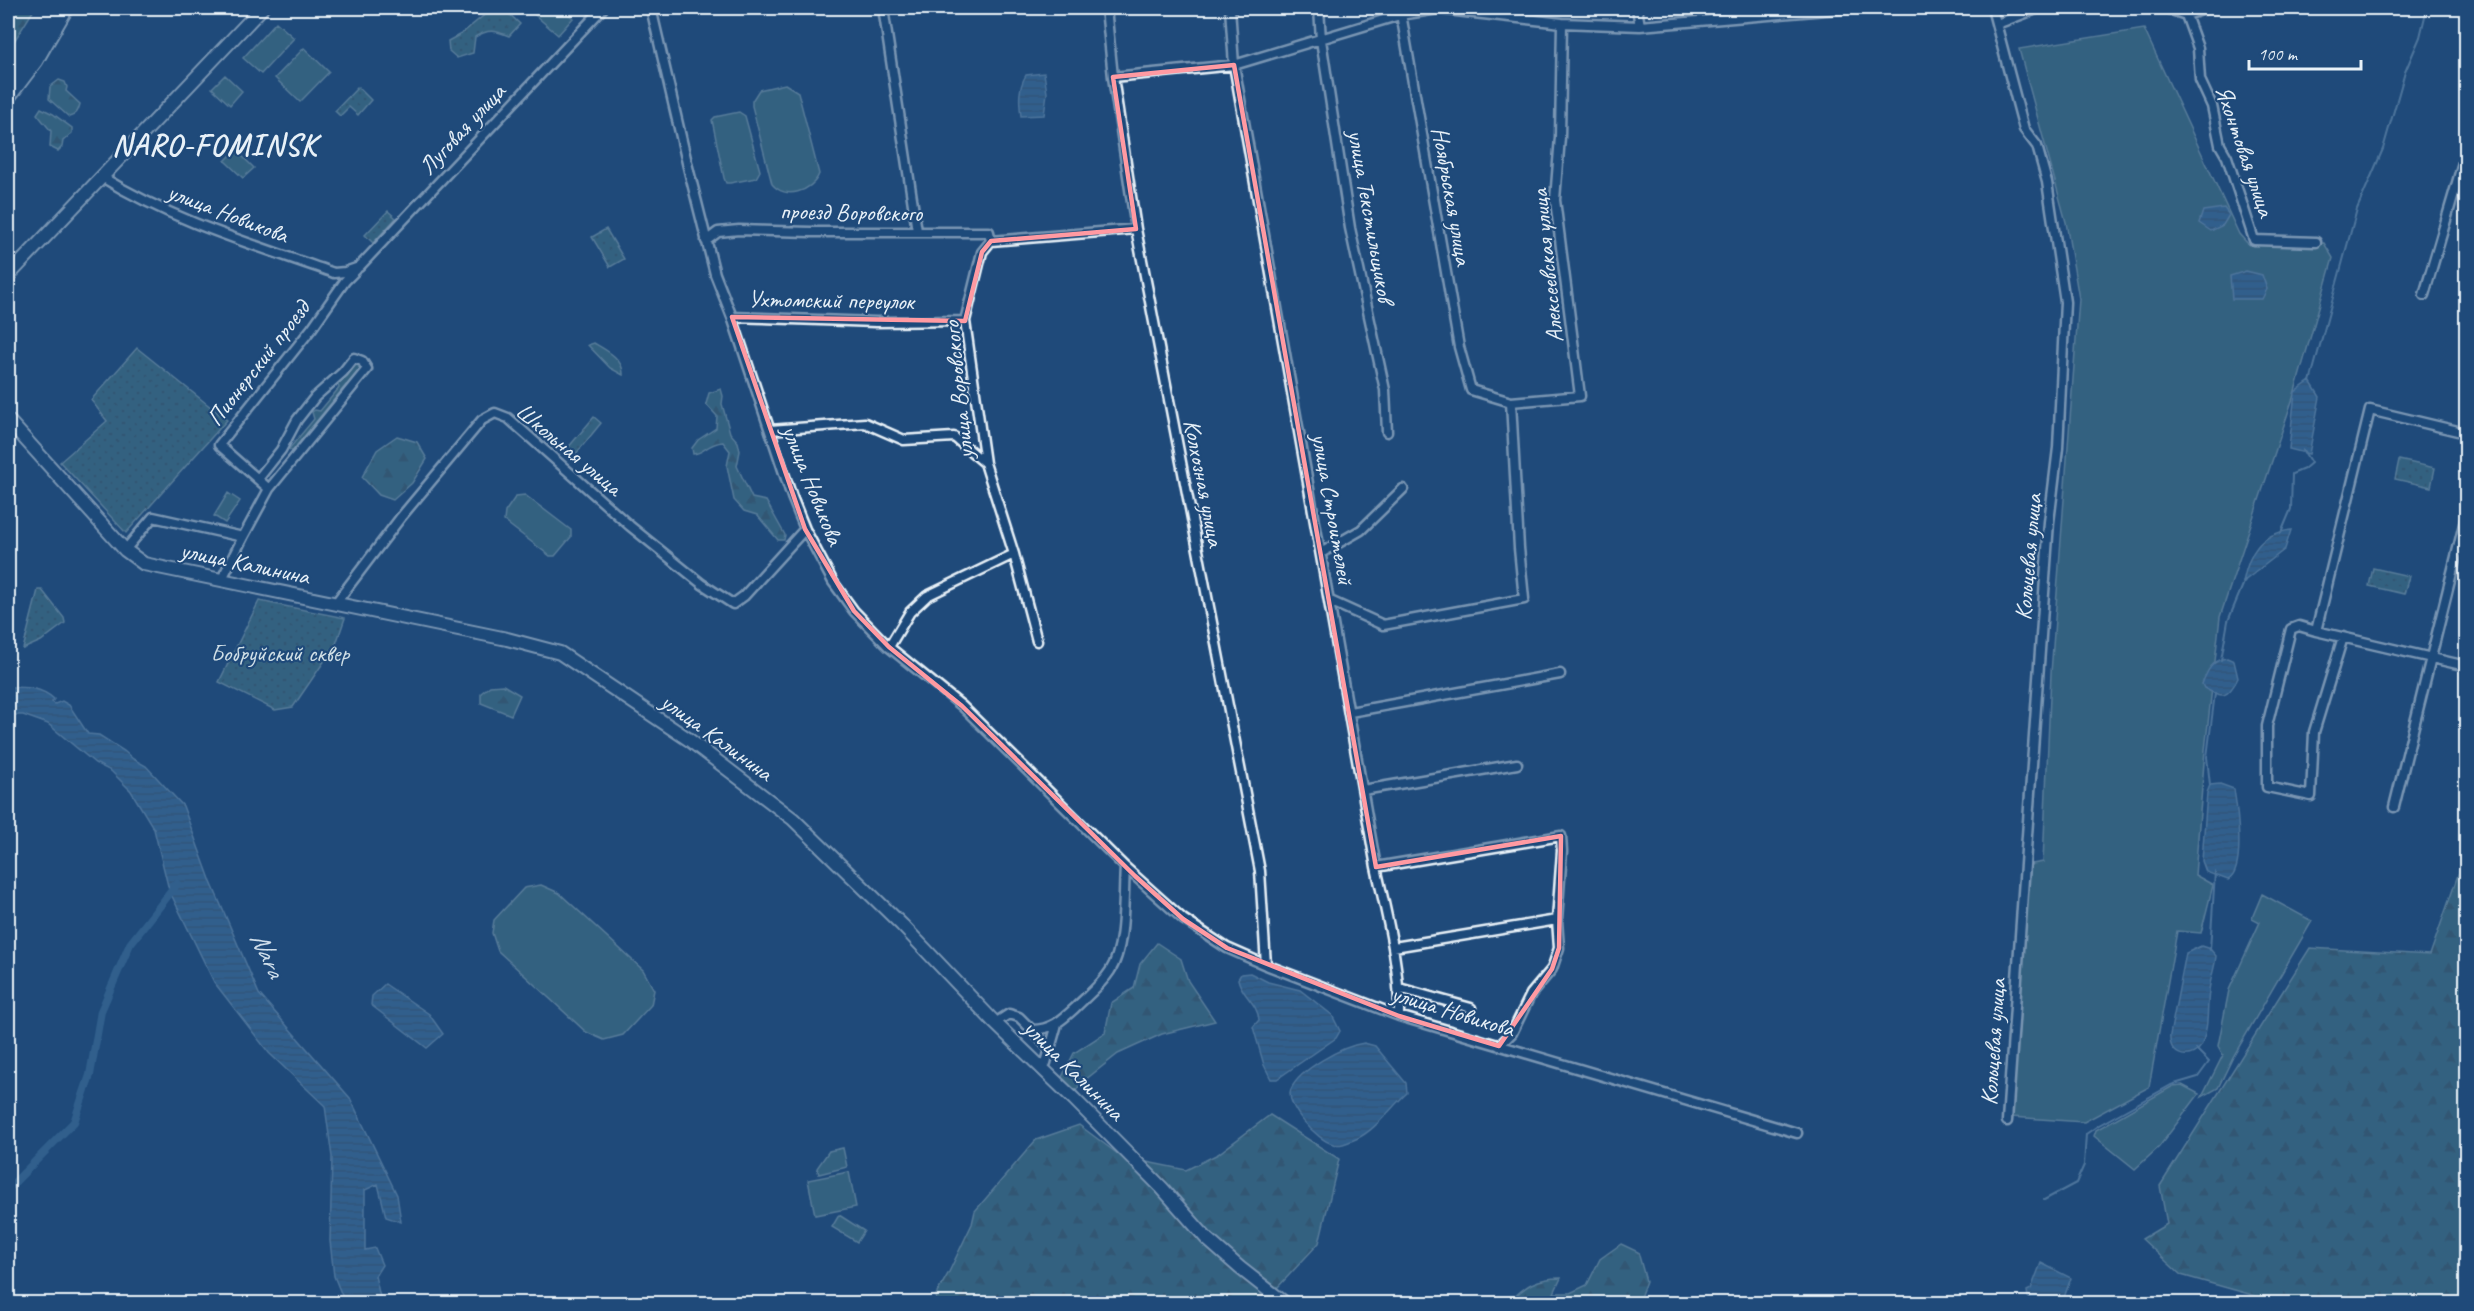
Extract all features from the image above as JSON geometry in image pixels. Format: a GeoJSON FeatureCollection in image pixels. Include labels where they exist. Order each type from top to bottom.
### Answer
{"type":"FeatureCollection","features":[{"type":"Feature","properties":{"kind":"street"},"geometry":{"type":"LineString","coordinates":[[8,276],[262,8]]}},
{"type":"Feature","properties":{"kind":"street","name":"Луговая улица"},"geometry":{"type":"LineString","coordinates":[[345,272],[359,267],[603,8]]}},
{"type":"Feature","properties":{"kind":"street","name":"улица Новикова"},"geometry":{"type":"LineString","coordinates":[[651,8],[715,274],[805,529],[833,582],[854,611],[889,647],[962,706],[1125,867],[1183,919],[1227,948],[1400,1016],[1797,1133]]}},
{"type":"Feature","properties":{"kind":"street"},"geometry":{"type":"LineString","coordinates":[[883,8],[917,231]]}},
{"type":"Feature","properties":{"kind":"street","name":"Колхозная улица"},"geometry":{"type":"LineString","coordinates":[[1106,8],[1113,77],[1136,229],[1260,871],[1266,965]]}},
{"type":"Feature","properties":{"kind":"street","name":"улица Строителей"},"geometry":{"type":"LineString","coordinates":[[1230,8],[1234,65],[1376,867],[1394,947],[1400,1016]]}},
{"type":"Feature","properties":{"kind":"street","name":"улица Текстильщиков"},"geometry":{"type":"LineString","coordinates":[[1318,8],[1350,228],[1385,390],[1387,432]]}},
{"type":"Feature","properties":{"kind":"street"},"geometry":{"type":"LineString","coordinates":[[1637,8],[1640,27]]}},
{"type":"Feature","properties":{"kind":"street"},"geometry":{"type":"LineString","coordinates":[[1113,77],[1234,65],[1321,40],[1400,11],[1438,9],[1562,23],[1640,27],[1850,8]]}},
{"type":"Feature","properties":{"kind":"street","name":"Кольцевая улица"},"geometry":{"type":"LineString","coordinates":[[1992,8],[2024,129],[2037,146],[2047,182],[2065,302],[2058,448],[2049,522],[2007,1121]]}},
{"type":"Feature","properties":{"kind":"street"},"geometry":{"type":"LineString","coordinates":[[1997,24],[2039,8]]}},
{"type":"Feature","properties":{"kind":"street"},"geometry":{"type":"LineString","coordinates":[[2166,8],[2186,15],[2208,8]]}},
{"type":"Feature","properties":{"kind":"street","name":"Ноябрьская улица"},"geometry":{"type":"LineString","coordinates":[[1400,11],[1459,347],[1471,390],[1511,402]]}},
{"type":"Feature","properties":{"kind":"street","name":"Яхонтовая улица"},"geometry":{"type":"LineString","coordinates":[[2186,15],[2199,48],[2200,80],[2212,106],[2220,145],[2227,157],[2254,240],[2316,242]]}},
{"type":"Feature","properties":{"kind":"street","name":"Алексеевская улица"},"geometry":{"type":"LineString","coordinates":[[1511,402],[1580,396],[1555,200],[1560,137],[1562,23]]}},
{"type":"Feature","properties":{"kind":"street"},"geometry":{"type":"LineString","coordinates":[[2424,295],[2466,152]]}},
{"type":"Feature","properties":{"kind":"street","name":"улица Новикова"},"geometry":{"type":"LineString","coordinates":[[102,177],[134,197],[168,212],[334,273],[345,272]]}},
{"type":"Feature","properties":{"kind":"street"},"geometry":{"type":"LineString","coordinates":[[991,241],[1136,229]]}},
{"type":"Feature","properties":{"kind":"street","name":"проезд Воровского"},"geometry":{"type":"LineString","coordinates":[[706,241],[718,232],[739,230],[989,232],[991,241]]}},
{"type":"Feature","properties":{"kind":"street","name":"улица Воровского"},"geometry":{"type":"LineString","coordinates":[[991,241],[982,252],[965,321],[985,463],[1014,554],[1037,641]]}},
{"type":"Feature","properties":{"kind":"street","name":"Пионерский проезд"},"geometry":{"type":"LineString","coordinates":[[269,489],[219,445],[312,328],[345,281],[359,267]]}},
{"type":"Feature","properties":{"kind":"street","name":"Ухтомский переулок"},"geometry":{"type":"LineString","coordinates":[[732,317],[876,322],[965,321]]}},
{"type":"Feature","properties":{"kind":"street"},"geometry":{"type":"LineString","coordinates":[[222,579],[269,489],[367,369],[362,361],[354,358],[343,372],[315,397],[297,420],[281,450],[258,479]]}},
{"type":"Feature","properties":{"kind":"street"},"geometry":{"type":"LineString","coordinates":[[1330,601],[1383,625],[1524,599],[1511,402]]}},
{"type":"Feature","properties":{"kind":"street"},"geometry":{"type":"LineString","coordinates":[[2316,631],[2370,410],[2466,433]]}},
{"type":"Feature","properties":{"kind":"street","name":"Школьная улица"},"geometry":{"type":"LineString","coordinates":[[335,603],[401,517],[482,420],[495,413],[508,418],[630,526],[702,584],[733,604],[744,596],[805,529]]}},
{"type":"Feature","properties":{"kind":"street","name":"улица Калинина"},"geometry":{"type":"LineString","coordinates":[[8,420],[125,550],[144,564],[542,647],[560,653],[688,739],[793,819],[1162,1188],[1207,1239],[1286,1304]]}},
{"type":"Feature","properties":{"kind":"street"},"geometry":{"type":"LineString","coordinates":[[770,430],[865,423],[904,440],[954,438],[985,463]]}},
{"type":"Feature","properties":{"kind":"street"},"geometry":{"type":"LineString","coordinates":[[1321,553],[1361,530],[1403,489]]}},
{"type":"Feature","properties":{"kind":"street"},"geometry":{"type":"LineString","coordinates":[[2394,807],[2466,516]]}},
{"type":"Feature","properties":{"kind":"street"},"geometry":{"type":"LineString","coordinates":[[125,550],[153,517],[243,537]]}},
{"type":"Feature","properties":{"kind":"street"},"geometry":{"type":"LineString","coordinates":[[889,647],[910,612],[927,596],[1014,554]]}},
{"type":"Feature","properties":{"kind":"street"},"geometry":{"type":"LineString","coordinates":[[2343,637],[2314,732],[2311,796],[2267,787],[2267,726],[2290,629],[2299,626],[2466,666]]}},
{"type":"Feature","properties":{"kind":"street"},"geometry":{"type":"LineString","coordinates":[[1350,712],[1560,674]]}},
{"type":"Feature","properties":{"kind":"street"},"geometry":{"type":"LineString","coordinates":[[1363,790],[1518,764]]}},
{"type":"Feature","properties":{"kind":"street"},"geometry":{"type":"LineString","coordinates":[[1376,867],[1561,836],[1557,920],[1559,948],[1552,969],[1531,994],[1512,1033],[1500,1046]]}},
{"type":"Feature","properties":{"kind":"street"},"geometry":{"type":"LineString","coordinates":[[1032,1030],[1041,1030],[1057,1024],[1098,986],[1111,970],[1119,953],[1125,867]]}},
{"type":"Feature","properties":{"kind":"street"},"geometry":{"type":"LineString","coordinates":[[1394,947],[1557,920]]}},
{"type":"Feature","properties":{"kind":"street"},"geometry":{"type":"LineString","coordinates":[[1399,988],[1471,1008]]}},
{"type":"Feature","properties":{"kind":"street"},"geometry":{"type":"LineString","coordinates":[[995,1023],[1009,1014],[1019,1017],[1050,1050]]}},
{"type":"Feature","properties":{"kind":"street"},"geometry":{"type":"LineString","coordinates":[[1041,1067],[1046,1062],[1057,1024]]}},
{"type":"Feature","properties":{"kind":"highlighted area"},"geometry":{"type":"Polygon","coordinates":[[[1234,65],[1376,867],[1561,836],[1559,948],[1552,969],[1499,1046],[1399,1016],[1227,948],[1183,919],[1135,876],[962,706],[889,647],[854,611],[805,529],[732,317],[965,321],[982,252],[991,241],[1136,229],[1113,77],[1234,65]]]}},
{"type":"Feature","properties":{"kind":"green space"},"geometry":{"type":"Polygon","coordinates":[[[8,8],[35,8],[8,51],[8,8]]]}},
{"type":"Feature","properties":{"kind":"green space"},"geometry":{"type":"Polygon","coordinates":[[[493,8],[503,8],[520,24],[509,36],[492,31],[480,34],[475,37],[473,53],[457,58],[449,51],[448,41],[461,34],[493,8]]]}},
{"type":"Feature","properties":{"kind":"green space"},"geometry":{"type":"Polygon","coordinates":[[[560,8],[573,18],[558,35],[528,9],[560,8]]]}},
{"type":"Feature","properties":{"kind":"green space"},"geometry":{"type":"Polygon","coordinates":[[[276,22],[294,38],[261,74],[243,58],[276,22]]]}},
{"type":"Feature","properties":{"kind":"green space"},"geometry":{"type":"Polygon","coordinates":[[[2144,29],[2239,234],[2249,245],[2324,243],[2333,258],[2293,398],[2220,617],[2205,750],[2195,875],[2213,885],[2201,933],[2177,931],[2149,1087],[2084,1122],[2011,1117],[2027,865],[2043,862],[2051,673],[2079,299],[2066,222],[2019,49],[2144,29]]]}},
{"type":"Feature","properties":{"kind":"green space"},"geometry":{"type":"Polygon","coordinates":[[[304,48],[329,72],[300,102],[275,78],[304,48]]]}},
{"type":"Feature","properties":{"kind":"green space"},"geometry":{"type":"Polygon","coordinates":[[[225,75],[242,91],[230,105],[212,88],[225,75]]]}},
{"type":"Feature","properties":{"kind":"green space"},"geometry":{"type":"Polygon","coordinates":[[[59,80],[65,82],[66,91],[80,104],[76,113],[69,117],[49,99],[50,87],[59,80]]]}},
{"type":"Feature","properties":{"kind":"green space"},"geometry":{"type":"Polygon","coordinates":[[[785,84],[798,92],[819,174],[811,185],[791,193],[777,189],[772,184],[752,106],[752,101],[759,90],[785,84]]]}},
{"type":"Feature","properties":{"kind":"green space"},"geometry":{"type":"Polygon","coordinates":[[[358,87],[371,100],[358,115],[349,107],[340,116],[335,111],[358,87]]]}},
{"type":"Feature","properties":{"kind":"green space"},"geometry":{"type":"Polygon","coordinates":[[[41,108],[72,128],[72,133],[63,141],[58,151],[50,147],[51,131],[37,114],[41,108]]]}},
{"type":"Feature","properties":{"kind":"green space"},"geometry":{"type":"Polygon","coordinates":[[[739,112],[745,116],[760,171],[756,178],[726,183],[712,120],[715,117],[739,112]]]}},
{"type":"Feature","properties":{"kind":"green space"},"geometry":{"type":"Polygon","coordinates":[[[236,150],[254,168],[243,178],[225,161],[236,150]]]}},
{"type":"Feature","properties":{"kind":"green space"},"geometry":{"type":"Polygon","coordinates":[[[388,211],[396,218],[373,243],[365,235],[388,211]]]}},
{"type":"Feature","properties":{"kind":"green space"},"geometry":{"type":"Polygon","coordinates":[[[606,229],[624,259],[610,267],[592,237],[606,229]]]}},
{"type":"Feature","properties":{"kind":"green space"},"geometry":{"type":"Polygon","coordinates":[[[594,343],[609,352],[621,364],[623,375],[610,368],[588,345],[594,343]]]}},
{"type":"Feature","properties":{"kind":"green space"},"geometry":{"type":"Polygon","coordinates":[[[137,348],[227,420],[126,533],[60,462],[107,421],[91,400],[137,348]]]}},
{"type":"Feature","properties":{"kind":"green space"},"geometry":{"type":"Polygon","coordinates":[[[357,363],[363,368],[353,384],[346,385],[297,445],[296,454],[289,449],[314,419],[312,412],[320,411],[339,388],[337,382],[352,364],[357,363]]]}},
{"type":"Feature","properties":{"kind":"green space"},"geometry":{"type":"Polygon","coordinates":[[[721,389],[722,404],[730,433],[738,442],[740,451],[737,466],[752,498],[766,501],[785,535],[784,540],[778,540],[757,515],[744,511],[734,500],[727,466],[730,451],[723,442],[713,444],[693,454],[692,448],[698,440],[716,428],[717,416],[706,404],[709,393],[721,389]]]}},
{"type":"Feature","properties":{"kind":"green space"},"geometry":{"type":"Polygon","coordinates":[[[594,417],[601,423],[575,455],[567,449],[594,417]]]}},
{"type":"Feature","properties":{"kind":"green space"},"geometry":{"type":"Polygon","coordinates":[[[397,436],[417,442],[427,459],[412,483],[393,500],[379,495],[362,477],[377,450],[397,436]]]}},
{"type":"Feature","properties":{"kind":"green space"},"geometry":{"type":"Polygon","coordinates":[[[2399,460],[2435,468],[2431,487],[2395,479],[2399,460]]]}},
{"type":"Feature","properties":{"kind":"green space"},"geometry":{"type":"Polygon","coordinates":[[[228,493],[240,501],[225,523],[214,516],[228,493]]]}},
{"type":"Feature","properties":{"kind":"green space"},"geometry":{"type":"Polygon","coordinates":[[[525,495],[571,530],[571,537],[555,556],[550,556],[504,521],[505,512],[516,496],[525,495]]]}},
{"type":"Feature","properties":{"kind":"green space"},"geometry":{"type":"Polygon","coordinates":[[[2373,568],[2409,576],[2404,594],[2369,586],[2373,568]]]}},
{"type":"Feature","properties":{"kind":"green space"},"geometry":{"type":"Polygon","coordinates":[[[38,590],[42,590],[64,618],[65,623],[41,641],[23,649],[38,590]]]}},
{"type":"Feature","properties":{"kind":"green space","name":"Бобруйский сквер"},"geometry":{"type":"Polygon","coordinates":[[[259,601],[345,618],[336,644],[293,707],[275,710],[219,682],[259,601]]]}},
{"type":"Feature","properties":{"kind":"green space"},"geometry":{"type":"Polygon","coordinates":[[[503,685],[520,695],[511,715],[481,703],[481,693],[490,686],[503,685]]]}},
{"type":"Feature","properties":{"kind":"green space"},"geometry":{"type":"Polygon","coordinates":[[[2466,852],[2466,1293],[2452,1303],[2281,1303],[2181,1275],[2142,1239],[2167,1224],[2160,1186],[2310,948],[2430,955],[2466,852]]]}},
{"type":"Feature","properties":{"kind":"green space"},"geometry":{"type":"Polygon","coordinates":[[[541,885],[559,893],[643,970],[654,990],[651,1005],[623,1035],[604,1040],[586,1032],[498,951],[492,933],[494,920],[524,888],[541,885]]]}},
{"type":"Feature","properties":{"kind":"green space"},"geometry":{"type":"Polygon","coordinates":[[[2262,894],[2312,921],[2233,1057],[2218,1088],[2202,1097],[2223,1055],[2218,1046],[2229,990],[2260,922],[2252,918],[2262,894]]]}},
{"type":"Feature","properties":{"kind":"green space"},"geometry":{"type":"Polygon","coordinates":[[[1157,943],[1181,959],[1188,981],[1215,1021],[1162,1034],[1118,1054],[1080,1084],[1076,1091],[1061,1079],[1074,1053],[1105,1033],[1111,1003],[1134,988],[1140,964],[1157,943]]]}},
{"type":"Feature","properties":{"kind":"green space"},"geometry":{"type":"Polygon","coordinates":[[[2182,1085],[2199,1094],[2159,1147],[2135,1169],[2094,1136],[2096,1130],[2173,1086],[2182,1085]]]}},
{"type":"Feature","properties":{"kind":"green space"},"geometry":{"type":"Polygon","coordinates":[[[1270,1115],[1339,1159],[1319,1243],[1263,1303],[937,1304],[936,1295],[972,1224],[975,1211],[1036,1140],[1079,1125],[1122,1157],[1186,1170],[1218,1154],[1270,1115]]]}},
{"type":"Feature","properties":{"kind":"green space"},"geometry":{"type":"Polygon","coordinates":[[[843,1148],[847,1167],[819,1174],[817,1168],[829,1151],[843,1148]]]}},
{"type":"Feature","properties":{"kind":"green space"},"geometry":{"type":"Polygon","coordinates":[[[849,1172],[856,1207],[815,1215],[808,1180],[849,1172]]]}},
{"type":"Feature","properties":{"kind":"green space"},"geometry":{"type":"Polygon","coordinates":[[[839,1215],[864,1231],[857,1242],[832,1227],[839,1215]]]}},
{"type":"Feature","properties":{"kind":"green space"},"geometry":{"type":"Polygon","coordinates":[[[1621,1244],[1638,1252],[1646,1281],[1638,1303],[1508,1303],[1526,1287],[1545,1279],[1561,1278],[1554,1293],[1570,1293],[1587,1285],[1600,1259],[1621,1244]]]}},
{"type":"Feature","properties":{"kind":"water"},"geometry":{"type":"Polygon","coordinates":[[[1044,73],[1047,93],[1044,115],[1021,116],[1020,95],[1026,75],[1044,73]]]}},
{"type":"Feature","properties":{"kind":"water"},"geometry":{"type":"Polygon","coordinates":[[[2224,208],[2229,215],[2223,225],[2211,231],[2199,223],[2203,211],[2224,208]]]}},
{"type":"Feature","properties":{"kind":"water"},"geometry":{"type":"Polygon","coordinates":[[[2246,271],[2262,275],[2267,289],[2262,299],[2232,299],[2230,276],[2246,271]]]}},
{"type":"Feature","properties":{"kind":"water"},"geometry":{"type":"Polygon","coordinates":[[[2310,381],[2320,397],[2309,454],[2289,449],[2295,392],[2310,381]]]}},
{"type":"Feature","properties":{"kind":"water"},"geometry":{"type":"Polygon","coordinates":[[[2291,530],[2285,549],[2243,582],[2249,562],[2258,546],[2271,536],[2291,530]]]}},
{"type":"Feature","properties":{"kind":"water"},"geometry":{"type":"Polygon","coordinates":[[[2227,658],[2234,661],[2238,678],[2231,690],[2220,695],[2204,688],[2202,684],[2211,667],[2217,661],[2227,658]]]}},
{"type":"Feature","properties":{"kind":"water"},"geometry":{"type":"Polygon","coordinates":[[[8,687],[38,690],[54,699],[52,702],[55,704],[62,701],[69,705],[88,734],[99,735],[146,766],[183,806],[211,882],[259,994],[350,1098],[397,1195],[401,1222],[386,1217],[378,1184],[365,1190],[365,1250],[375,1248],[382,1265],[375,1276],[380,1297],[394,1303],[345,1303],[334,1276],[330,1241],[332,1157],[325,1106],[269,1053],[214,982],[169,890],[154,829],[131,791],[111,771],[95,763],[48,724],[23,715],[8,715],[8,687]]]}},
{"type":"Feature","properties":{"kind":"water"},"geometry":{"type":"Polygon","coordinates":[[[2220,784],[2234,789],[2238,824],[2237,865],[2234,874],[2228,880],[2206,872],[2202,861],[2207,793],[2210,785],[2220,784]]]}},
{"type":"Feature","properties":{"kind":"water"},"geometry":{"type":"Polygon","coordinates":[[[2201,946],[2210,949],[2216,956],[2209,992],[2206,1029],[2198,1050],[2182,1055],[2173,1049],[2170,1035],[2186,953],[2201,946]]]}},
{"type":"Feature","properties":{"kind":"water"},"geometry":{"type":"Polygon","coordinates":[[[1250,973],[1268,982],[1300,990],[1332,1015],[1340,1031],[1336,1038],[1277,1079],[1271,1079],[1264,1065],[1253,1027],[1259,1020],[1258,1014],[1242,990],[1238,979],[1241,974],[1250,973]]]}},
{"type":"Feature","properties":{"kind":"water"},"geometry":{"type":"Polygon","coordinates":[[[385,984],[429,1014],[443,1034],[427,1048],[371,1005],[372,996],[385,984]]]}},
{"type":"Feature","properties":{"kind":"water"},"geometry":{"type":"Polygon","coordinates":[[[1364,1043],[1375,1046],[1406,1083],[1407,1093],[1363,1135],[1345,1143],[1333,1144],[1319,1136],[1297,1113],[1290,1096],[1291,1089],[1296,1081],[1313,1066],[1345,1049],[1364,1043]]]}},
{"type":"Feature","properties":{"kind":"water"},"geometry":{"type":"Polygon","coordinates":[[[2041,1263],[2071,1278],[2062,1303],[2050,1300],[2046,1303],[2035,1303],[2028,1297],[2027,1291],[2031,1289],[2041,1263]]]}},
{"type":"Feature","properties":{"kind":"waterway"},"geometry":{"type":"LineString","coordinates":[[2310,382],[2357,209],[2383,149],[2405,72],[2420,37],[2427,8]]}},
{"type":"Feature","properties":{"kind":"waterway"},"geometry":{"type":"LineString","coordinates":[[2281,533],[2291,509],[2292,474],[2311,463],[2303,450]]}},
{"type":"Feature","properties":{"kind":"waterway"},"geometry":{"type":"LineString","coordinates":[[2221,660],[2228,621],[2245,580]]}},
{"type":"Feature","properties":{"kind":"waterway"},"geometry":{"type":"LineString","coordinates":[[2210,785],[2207,757],[2215,693]]}},
{"type":"Feature","properties":{"kind":"waterway"},"geometry":{"type":"LineString","coordinates":[[2210,950],[2215,872]]}},
{"type":"Feature","properties":{"kind":"waterway"},"geometry":{"type":"LineString","coordinates":[[8,1189],[74,1122],[90,1075],[101,1011],[130,944],[177,884]]}},
{"type":"Feature","properties":{"kind":"waterway"},"geometry":{"type":"LineString","coordinates":[[2044,1200],[2076,1183],[2084,1165],[2086,1134],[2171,1085],[2198,1077],[2209,1062],[2196,1049]]}},
{"type":"Feature","properties":{"kind":"railway"},"geometry":{"type":"LineString","coordinates":[[8,110],[42,65],[75,8]]}},
{"type":"Feature","properties":{"kind":"district","name":"NARO-FOMINSK"},"geometry":{"type":"Point","coordinates":[215,145]}},
{"type":"Feature","properties":{"kind":"water label","name":"Nara"},"geometry":{"type":"Point","coordinates":[268,954]}}]}
